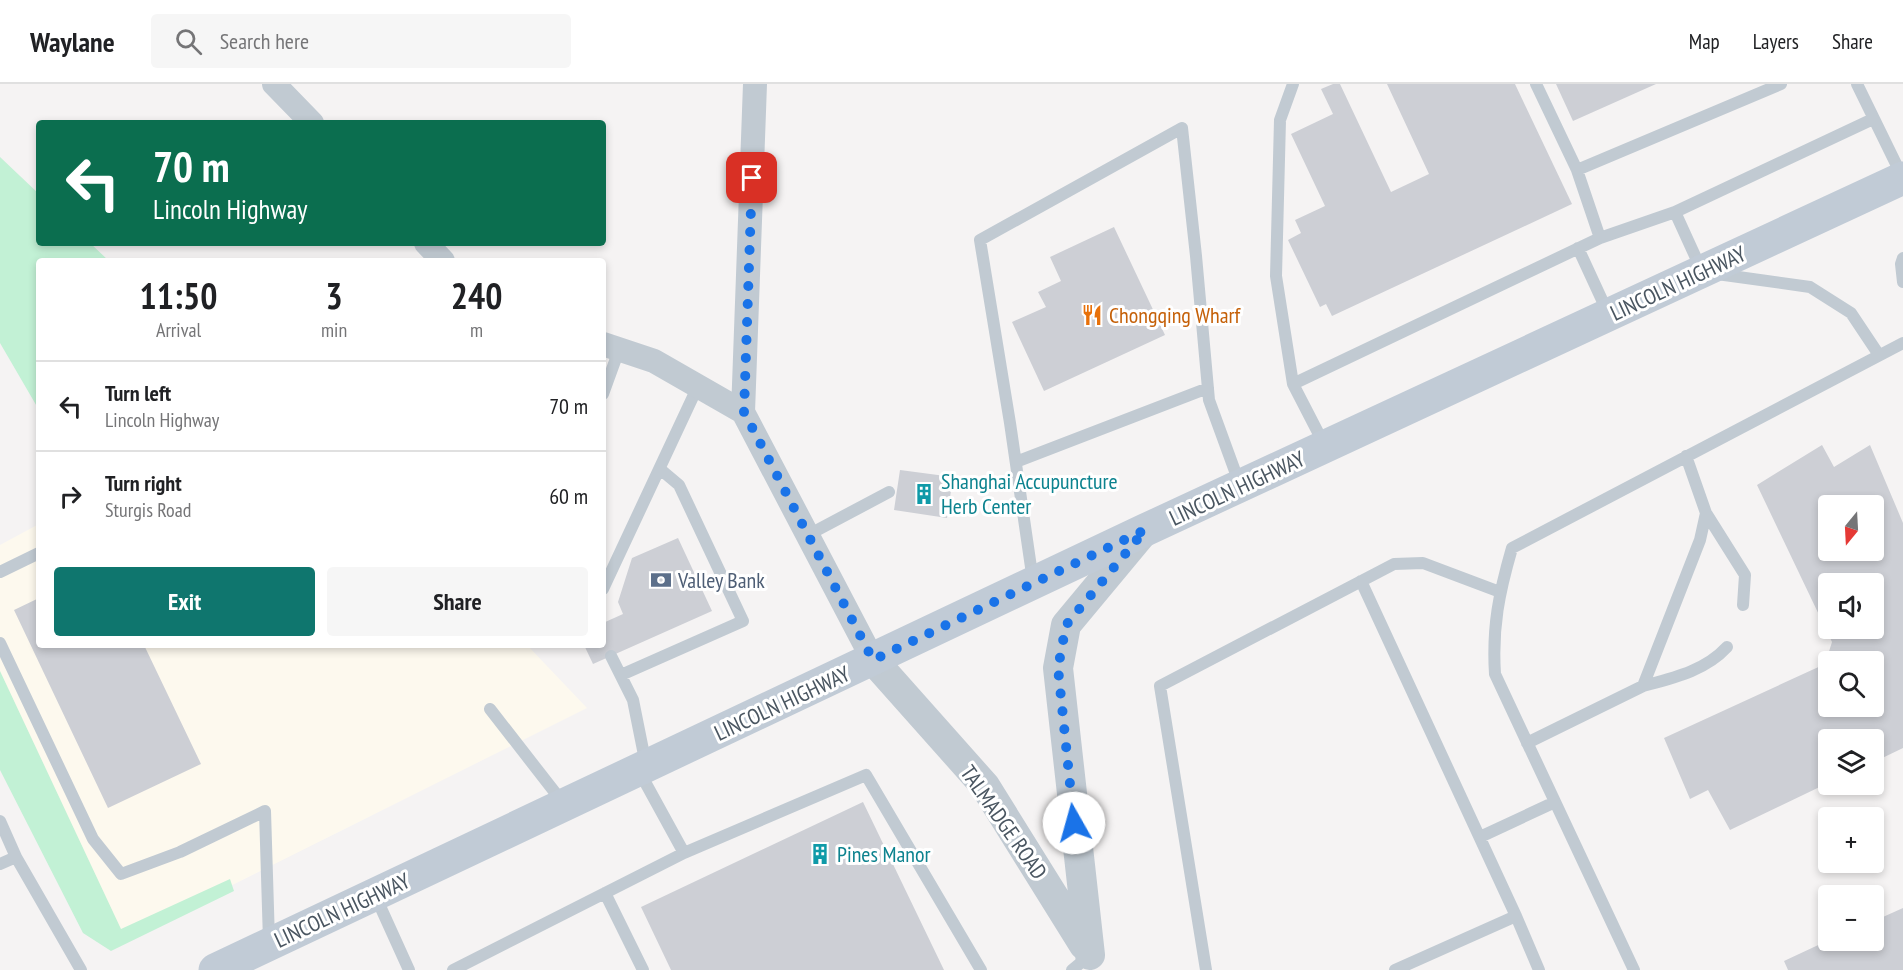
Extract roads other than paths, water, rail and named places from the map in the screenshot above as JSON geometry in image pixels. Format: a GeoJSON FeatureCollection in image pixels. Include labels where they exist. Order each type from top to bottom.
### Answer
{"type":"FeatureCollection","features":[{"type":"Feature","properties":{"kind":"main road","name":"LINCOLN HIGHWAY"},"geometry":{"type":"LineString","coordinates":[[216,970],[1145,530],[1903,178]]}},
{"type":"Feature","properties":{"kind":"street"},"geometry":{"type":"LineString","coordinates":[[274,84],[309,120]]}},
{"type":"Feature","properties":{"kind":"street"},"geometry":{"type":"LineString","coordinates":[[755,84],[744,412],[873,660]]}},
{"type":"Feature","properties":{"kind":"street"},"geometry":{"type":"LineString","coordinates":[[429,246],[440,258]]}},
{"type":"Feature","properties":{"kind":"street"},"geometry":{"type":"LineString","coordinates":[[611,347],[654,361],[744,412]]}},
{"type":"Feature","properties":{"kind":"street"},"geometry":{"type":"LineString","coordinates":[[1085,965],[1058,668],[1066,625],[1145,530]]}},
{"type":"Feature","properties":{"kind":"street","name":"TALMADGE ROAD"},"geometry":{"type":"LineString","coordinates":[[873,660],[985,786],[1037,867],[1085,965]]}},
{"type":"Feature","properties":{"kind":"lane"},"geometry":{"type":"LineString","coordinates":[[1293,84],[1280,120],[1276,276],[1293,384],[1325,447]]}},
{"type":"Feature","properties":{"kind":"lane"},"geometry":{"type":"LineString","coordinates":[[1536,84],[1577,170],[1600,238]]}},
{"type":"Feature","properties":{"kind":"lane"},"geometry":{"type":"LineString","coordinates":[[1577,170],[1781,84]]}},
{"type":"Feature","properties":{"kind":"lane"},"geometry":{"type":"LineString","coordinates":[[1857,84],[1903,178]]}},
{"type":"Feature","properties":{"kind":"lane"},"geometry":{"type":"LineString","coordinates":[[1293,384],[1578,248],[1675,212],[1873,119]]}},
{"type":"Feature","properties":{"kind":"lane"},"geometry":{"type":"LineString","coordinates":[[1033,584],[980,240],[1182,128],[1209,400],[1240,486]]}},
{"type":"Feature","properties":{"kind":"lane"},"geometry":{"type":"LineString","coordinates":[[1675,212],[1703,272],[1810,287],[1851,313],[1880,355]]}},
{"type":"Feature","properties":{"kind":"lane"},"geometry":{"type":"LineString","coordinates":[[1578,248],[1609,316]]}},
{"type":"Feature","properties":{"kind":"lane"},"geometry":{"type":"LineString","coordinates":[[1903,258],[1901,264],[1903,282]]}},
{"type":"Feature","properties":{"kind":"lane"},"geometry":{"type":"LineString","coordinates":[[1634,970],[1495,674],[1493,645],[1500,592],[1512,548],[1903,343]]}},
{"type":"Feature","properties":{"kind":"lane"},"geometry":{"type":"LineString","coordinates":[[606,376],[611,347]]}},
{"type":"Feature","properties":{"kind":"lane"},"geometry":{"type":"LineString","coordinates":[[606,583],[698,386]]}},
{"type":"Feature","properties":{"kind":"lane"},"geometry":{"type":"LineString","coordinates":[[1016,462],[1208,388]]}},
{"type":"Feature","properties":{"kind":"lane"},"geometry":{"type":"LineString","coordinates":[[1686,456],[1706,513],[1745,575],[1743,605]]}},
{"type":"Feature","properties":{"kind":"lane"},"geometry":{"type":"LineString","coordinates":[[621,675],[743,621],[679,485],[660,469]]}},
{"type":"Feature","properties":{"kind":"lane"},"geometry":{"type":"LineString","coordinates":[[807,535],[889,492]]}},
{"type":"Feature","properties":{"kind":"lane"},"geometry":{"type":"LineString","coordinates":[[1643,686],[1700,540],[1706,513]]}},
{"type":"Feature","properties":{"kind":"lane"},"geometry":{"type":"LineString","coordinates":[[0,572],[36,554]]}},
{"type":"Feature","properties":{"kind":"lane"},"geometry":{"type":"LineString","coordinates":[[1206,970],[1160,686],[1394,564],[1423,563],[1500,592]]}},
{"type":"Feature","properties":{"kind":"lane"},"geometry":{"type":"LineString","coordinates":[[1361,581],[1539,970]]}},
{"type":"Feature","properties":{"kind":"lane"},"geometry":{"type":"LineString","coordinates":[[0,643],[93,839],[121,874],[180,852],[265,811],[269,945]]}},
{"type":"Feature","properties":{"kind":"lane"},"geometry":{"type":"LineString","coordinates":[[1527,743],[1643,686],[1691,672],[1718,657],[1726,647]]}},
{"type":"Feature","properties":{"kind":"lane"},"geometry":{"type":"LineString","coordinates":[[611,656],[633,700],[643,768],[684,853]]}},
{"type":"Feature","properties":{"kind":"lane"},"geometry":{"type":"LineString","coordinates":[[489,710],[565,805]]}},
{"type":"Feature","properties":{"kind":"lane"},"geometry":{"type":"LineString","coordinates":[[453,970],[684,853],[866,775],[981,970]]}},
{"type":"Feature","properties":{"kind":"lane"},"geometry":{"type":"LineString","coordinates":[[1480,837],[1555,802]]}},
{"type":"Feature","properties":{"kind":"lane"},"geometry":{"type":"LineString","coordinates":[[0,821],[16,856],[81,970]]}},
{"type":"Feature","properties":{"kind":"lane"},"geometry":{"type":"LineString","coordinates":[[0,864],[16,856]]}},
{"type":"Feature","properties":{"kind":"lane"},"geometry":{"type":"LineString","coordinates":[[605,893],[643,970]]}},
{"type":"Feature","properties":{"kind":"lane"},"geometry":{"type":"LineString","coordinates":[[375,895],[409,970]]}},
{"type":"Feature","properties":{"kind":"lane"},"geometry":{"type":"LineString","coordinates":[[1395,970],[1516,916]]}},
{"type":"Feature","properties":{"kind":"place","name":"Chongqing Wharf"},"geometry":{"type":"Point","coordinates":[1092,315]}},
{"type":"Feature","properties":{"kind":"place","name":"Shanghai Accupuncture Herb Center"},"geometry":{"type":"Point","coordinates":[924,494]}},
{"type":"Feature","properties":{"kind":"place","name":"Valley Bank"},"geometry":{"type":"Point","coordinates":[661,580]}},
{"type":"Feature","properties":{"kind":"place","name":"Pines Manor"},"geometry":{"type":"Point","coordinates":[820,854]}}]}
